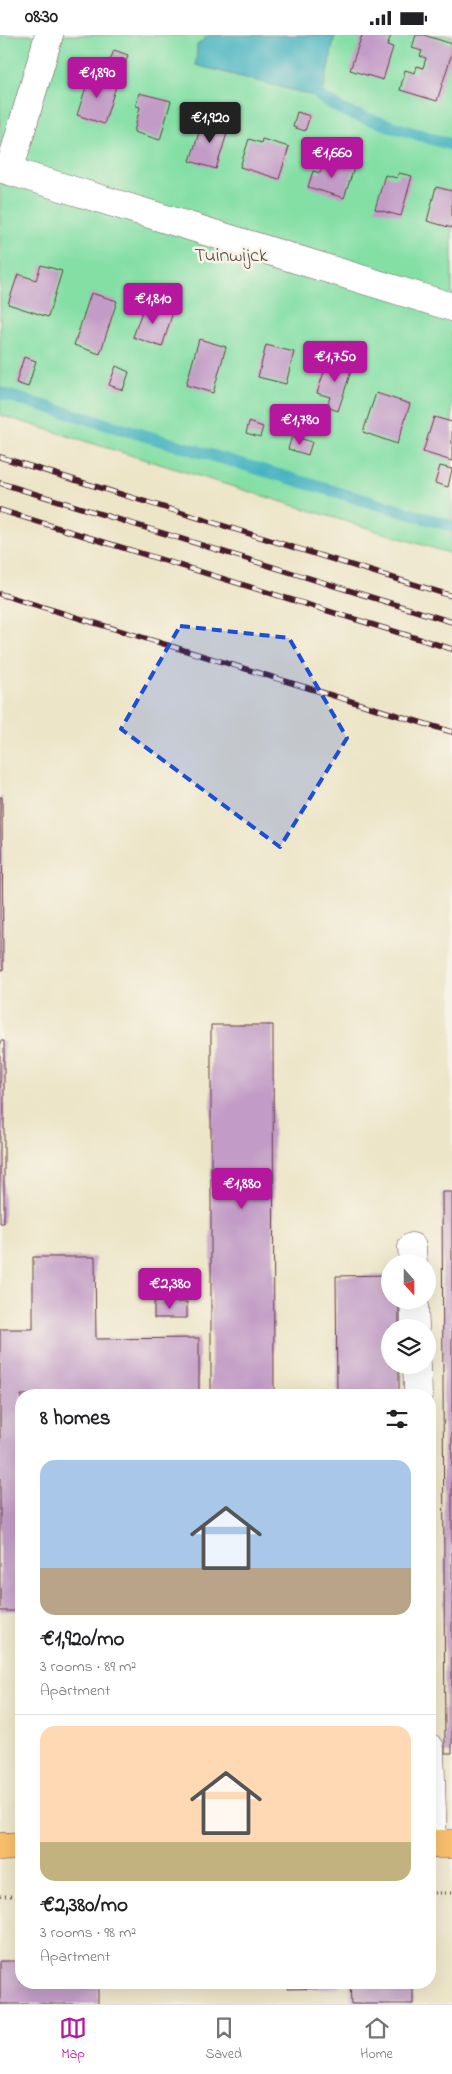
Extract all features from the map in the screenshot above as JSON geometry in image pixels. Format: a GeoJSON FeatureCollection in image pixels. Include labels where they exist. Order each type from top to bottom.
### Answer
{"type":"FeatureCollection","features":[{"type":"Feature","properties":{"kind":"main road"},"geometry":{"type":"LineString","coordinates":[[0,1847],[15,1847]]}},
{"type":"Feature","properties":{"kind":"lane"},"geometry":{"type":"LineString","coordinates":[[49,35],[5,169],[452,307]]}},
{"type":"Feature","properties":{"kind":"lane"},"geometry":{"type":"LineString","coordinates":[[417,1374],[418,1389]]}},
{"type":"Feature","properties":{"kind":"lane"},"geometry":{"type":"LineString","coordinates":[[436,1820],[438,1844]]}},
{"type":"Feature","properties":{"kind":"path"},"geometry":{"type":"LineString","coordinates":[[436,1893],[452,1893]]}},
{"type":"Feature","properties":{"kind":"path"},"geometry":{"type":"LineString","coordinates":[[0,1896],[15,1895]]}},
{"type":"Feature","properties":{"kind":"highlighted area"},"geometry":{"type":"Polygon","coordinates":[[[180,626],[289,638],[347,738],[280,847],[121,729],[180,626]]]}},
{"type":"Feature","properties":{"kind":"green space","name":"Tuinwijck"},"geometry":{"type":"Polygon","coordinates":[[[0,35],[452,35],[452,554],[0,415],[0,35]]]}},
{"type":"Feature","properties":{"kind":"water"},"geometry":{"type":"Polygon","coordinates":[[[209,35],[335,35],[322,98],[196,65],[197,45],[209,35]]]}},
{"type":"Feature","properties":{"kind":"building"},"geometry":{"type":"Polygon","coordinates":[[[362,35],[391,35],[387,46],[393,47],[383,80],[350,70],[362,35]]]}},
{"type":"Feature","properties":{"kind":"building"},"geometry":{"type":"Polygon","coordinates":[[[416,35],[424,35],[452,44],[452,53],[437,101],[400,90],[405,70],[415,73],[417,66],[423,68],[426,58],[420,56],[422,51],[412,48],[416,35]]]}},
{"type":"Feature","properties":{"kind":"building"},"geometry":{"type":"Polygon","coordinates":[[[114,50],[128,55],[122,74],[107,69],[114,50]]]}},
{"type":"Feature","properties":{"kind":"building"},"geometry":{"type":"Polygon","coordinates":[[[90,75],[117,83],[104,124],[77,115],[90,75]]]}},
{"type":"Feature","properties":{"kind":"building"},"geometry":{"type":"Polygon","coordinates":[[[139,93],[171,101],[160,140],[134,132],[140,107],[136,106],[139,93]]]}},
{"type":"Feature","properties":{"kind":"building"},"geometry":{"type":"Polygon","coordinates":[[[297,112],[310,116],[305,131],[293,127],[297,112]]]}},
{"type":"Feature","properties":{"kind":"building"},"geometry":{"type":"Polygon","coordinates":[[[203,120],[229,127],[216,169],[190,161],[203,120]]]}},
{"type":"Feature","properties":{"kind":"building"},"geometry":{"type":"Polygon","coordinates":[[[249,139],[261,143],[262,139],[289,147],[279,179],[240,167],[249,139]]]}},
{"type":"Feature","properties":{"kind":"building"},"geometry":{"type":"Polygon","coordinates":[[[324,159],[354,168],[344,198],[308,187],[313,171],[320,173],[324,159]]]}},
{"type":"Feature","properties":{"kind":"building"},"geometry":{"type":"Polygon","coordinates":[[[399,173],[412,176],[401,216],[375,209],[385,175],[397,178],[399,173]]]}},
{"type":"Feature","properties":{"kind":"building"},"geometry":{"type":"Polygon","coordinates":[[[436,187],[452,191],[452,228],[427,221],[436,187]]]}},
{"type":"Feature","properties":{"kind":"building"},"geometry":{"type":"Polygon","coordinates":[[[41,265],[62,271],[48,317],[8,304],[18,274],[36,280],[41,265]]]}},
{"type":"Feature","properties":{"kind":"building"},"geometry":{"type":"Polygon","coordinates":[[[91,293],[117,301],[100,354],[74,345],[91,293]]]}},
{"type":"Feature","properties":{"kind":"building"},"geometry":{"type":"Polygon","coordinates":[[[145,303],[173,312],[162,347],[133,337],[145,303]]]}},
{"type":"Feature","properties":{"kind":"building"},"geometry":{"type":"Polygon","coordinates":[[[199,339],[226,347],[213,393],[186,385],[199,339]]]}},
{"type":"Feature","properties":{"kind":"building"},"geometry":{"type":"Polygon","coordinates":[[[266,345],[294,352],[286,384],[258,377],[266,345]]]}},
{"type":"Feature","properties":{"kind":"building"},"geometry":{"type":"Polygon","coordinates":[[[24,357],[36,361],[28,387],[16,383],[24,357]]]}},
{"type":"Feature","properties":{"kind":"building"},"geometry":{"type":"Polygon","coordinates":[[[328,360],[352,368],[338,411],[327,407],[330,397],[317,393],[328,360]]]}},
{"type":"Feature","properties":{"kind":"building"},"geometry":{"type":"Polygon","coordinates":[[[116,366],[129,372],[123,390],[109,385],[116,366]]]}},
{"type":"Feature","properties":{"kind":"building"},"geometry":{"type":"Polygon","coordinates":[[[376,393],[410,404],[397,444],[363,432],[376,393]]]}},
{"type":"Feature","properties":{"kind":"building"},"geometry":{"type":"Polygon","coordinates":[[[434,417],[452,422],[452,461],[423,452],[434,417]]]}},
{"type":"Feature","properties":{"kind":"building"},"geometry":{"type":"Polygon","coordinates":[[[249,422],[263,427],[260,437],[246,433],[249,422]]]}},
{"type":"Feature","properties":{"kind":"building"},"geometry":{"type":"Polygon","coordinates":[[[292,436],[312,442],[308,455],[288,449],[292,436]]]}},
{"type":"Feature","properties":{"kind":"building"},"geometry":{"type":"Polygon","coordinates":[[[440,466],[452,469],[448,487],[435,483],[440,466]]]}},
{"type":"Feature","properties":{"kind":"building"},"geometry":{"type":"Polygon","coordinates":[[[0,797],[2,797],[3,970],[0,970],[0,797]]]}},
{"type":"Feature","properties":{"kind":"building"},"geometry":{"type":"Polygon","coordinates":[[[211,1025],[273,1025],[274,1389],[211,1389],[211,1025]]]}},
{"type":"Feature","properties":{"kind":"building"},"geometry":{"type":"Polygon","coordinates":[[[0,1041],[4,1041],[4,1223],[0,1223],[0,1041]]]}},
{"type":"Feature","properties":{"kind":"building"},"geometry":{"type":"Polygon","coordinates":[[[442,1192],[452,1192],[452,1753],[445,1753],[442,1192]]]}},
{"type":"Feature","properties":{"kind":"building"},"geometry":{"type":"Polygon","coordinates":[[[33,1257],[95,1257],[96,1339],[199,1338],[199,1389],[15,1389],[15,1611],[0,1611],[0,1329],[33,1329],[33,1257]]]}},
{"type":"Feature","properties":{"kind":"building"},"geometry":{"type":"Polygon","coordinates":[[[381,1275],[381,1309],[399,1309],[399,1319],[381,1319],[381,1374],[399,1374],[399,1389],[337,1389],[336,1276],[381,1275]]]}},
{"type":"Feature","properties":{"kind":"building"},"geometry":{"type":"Polygon","coordinates":[[[154,1302],[187,1302],[187,1318],[154,1318],[154,1302]]]}},
{"type":"Feature","properties":{"kind":"building"},"geometry":{"type":"Polygon","coordinates":[[[0,1961],[15,1961],[15,1989],[98,1989],[98,2004],[0,2004],[0,1961]]]}},
{"type":"Feature","properties":{"kind":"building"},"geometry":{"type":"Polygon","coordinates":[[[350,1989],[413,1989],[413,2004],[351,2004],[350,1989]]]}},
{"type":"Feature","properties":{"kind":"waterway"},"geometry":{"type":"LineString","coordinates":[[311,86],[322,98],[346,112],[452,145]]}},
{"type":"Feature","properties":{"kind":"waterway"},"geometry":{"type":"LineString","coordinates":[[0,393],[452,526]]}},
{"type":"Feature","properties":{"kind":"railway"},"geometry":{"type":"LineString","coordinates":[[0,457],[452,596]]}},
{"type":"Feature","properties":{"kind":"railway"},"geometry":{"type":"LineString","coordinates":[[0,483],[452,622]]}},
{"type":"Feature","properties":{"kind":"railway"},"geometry":{"type":"LineString","coordinates":[[0,510],[452,649]]}},
{"type":"Feature","properties":{"kind":"railway"},"geometry":{"type":"LineString","coordinates":[[0,594],[452,732]]}}]}
